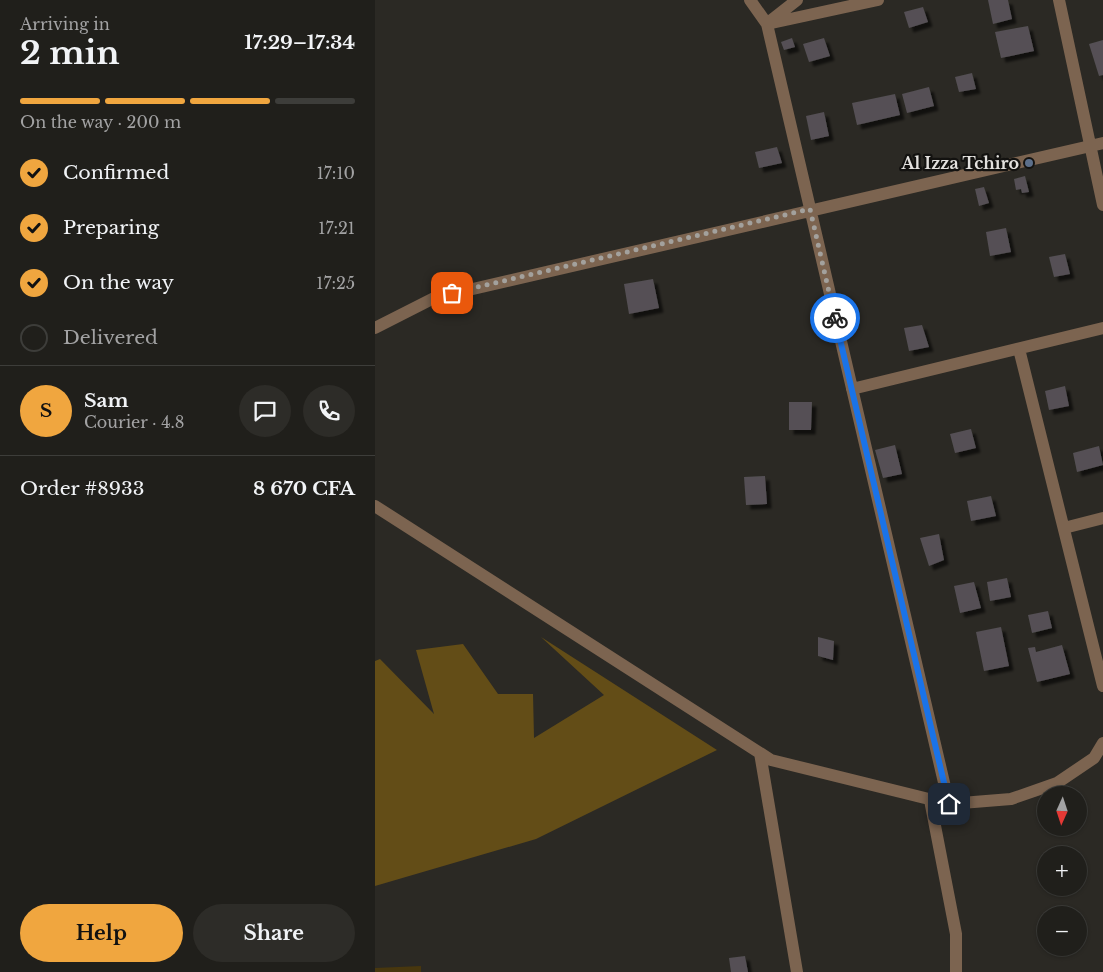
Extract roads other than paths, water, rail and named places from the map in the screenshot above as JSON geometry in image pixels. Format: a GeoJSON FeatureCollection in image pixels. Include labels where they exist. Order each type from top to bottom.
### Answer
{"type":"FeatureCollection","features":[{"type":"Feature","properties":{"kind":"street"},"geometry":{"type":"LineString","coordinates":[[750,0],[767,24],[949,804]]}},
{"type":"Feature","properties":{"kind":"street"},"geometry":{"type":"LineString","coordinates":[[767,24],[797,0]]}},
{"type":"Feature","properties":{"kind":"street"},"geometry":{"type":"LineString","coordinates":[[767,24],[878,0]]}},
{"type":"Feature","properties":{"kind":"street"},"geometry":{"type":"LineString","coordinates":[[1059,0],[1097,145],[1103,205]]}},
{"type":"Feature","properties":{"kind":"street"},"geometry":{"type":"LineString","coordinates":[[375,328],[433,298],[810,209],[1097,145]]}},
{"type":"Feature","properties":{"kind":"street"},"geometry":{"type":"LineString","coordinates":[[852,389],[1103,328]]}},
{"type":"Feature","properties":{"kind":"street"},"geometry":{"type":"LineString","coordinates":[[1019,348],[1103,686]]}},
{"type":"Feature","properties":{"kind":"street"},"geometry":{"type":"LineString","coordinates":[[375,506],[771,760],[949,804],[1011,799],[1057,783],[1094,758],[1103,743]]}},
{"type":"Feature","properties":{"kind":"street"},"geometry":{"type":"LineString","coordinates":[[1064,528],[1103,518]]}},
{"type":"Feature","properties":{"kind":"street"},"geometry":{"type":"LineString","coordinates":[[760,753],[797,972]]}},
{"type":"Feature","properties":{"kind":"street"},"geometry":{"type":"LineString","coordinates":[[930,800],[956,934],[956,972]]}},
{"type":"Feature","properties":{"kind":"place","name":"Al Izza Tchiro"},"geometry":{"type":"Point","coordinates":[1029,163]}}]}
